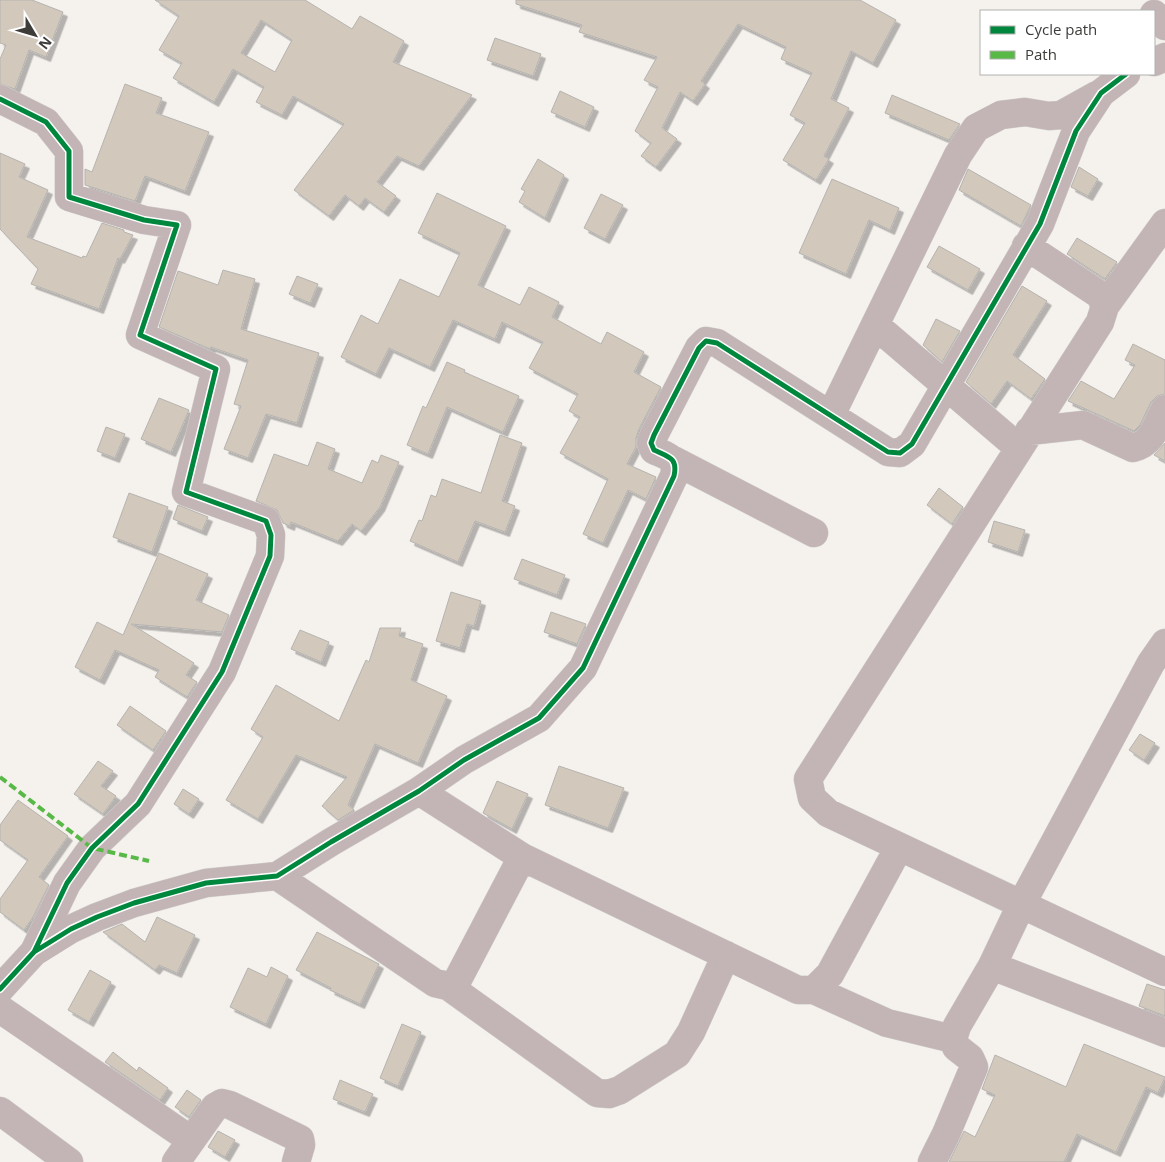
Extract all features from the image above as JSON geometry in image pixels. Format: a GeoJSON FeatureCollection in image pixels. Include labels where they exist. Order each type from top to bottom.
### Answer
{"type":"FeatureCollection","features":[{"type":"Feature","properties":{"kind":"street"},"geometry":{"type":"LineString","coordinates":[[1143,0],[1151,10]]}},
{"type":"Feature","properties":{"kind":"street"},"geometry":{"type":"LineString","coordinates":[[1155,14],[1165,26]]}},
{"type":"Feature","properties":{"kind":"street"},"geometry":{"type":"LineString","coordinates":[[831,415],[958,155],[976,128],[1001,115],[1026,112],[1049,116],[1062,115],[1076,105],[1101,93],[1125,75]]}},
{"type":"Feature","properties":{"kind":"street"},"geometry":{"type":"LineString","coordinates":[[814,533],[654,450],[652,443],[654,435],[699,348],[706,341],[717,343],[888,452],[900,453],[912,444],[1040,224],[1076,131],[1101,93]]}},
{"type":"Feature","properties":{"kind":"street"},"geometry":{"type":"LineString","coordinates":[[0,100],[46,122],[69,151],[69,197],[144,220],[177,225],[140,336],[216,370],[186,492],[266,521],[271,534],[270,556],[222,672],[138,804],[92,848],[67,883],[34,952]]}},
{"type":"Feature","properties":{"kind":"street"},"geometry":{"type":"LineString","coordinates":[[1165,223],[1105,306],[1100,322],[808,779],[812,798],[828,813],[1165,972]]}},
{"type":"Feature","properties":{"kind":"street"},"geometry":{"type":"LineString","coordinates":[[1026,246],[1100,295],[1105,306]]}},
{"type":"Feature","properties":{"kind":"street"},"geometry":{"type":"LineString","coordinates":[[875,325],[946,385],[1024,440],[1083,425],[1133,448],[1143,445],[1150,439],[1165,409]]}},
{"type":"Feature","properties":{"kind":"street"},"geometry":{"type":"LineString","coordinates":[[0,989],[34,952],[71,929],[134,903],[206,883],[277,876],[419,791],[464,760],[539,718],[583,668],[674,476],[676,467],[673,460]]}},
{"type":"Feature","properties":{"kind":"street"},"geometry":{"type":"LineString","coordinates":[[932,1162],[974,1067],[970,1058],[956,1048],[953,1039],[957,1026],[992,966],[1021,904],[1160,658]]}},
{"type":"Feature","properties":{"kind":"street"},"geometry":{"type":"LineString","coordinates":[[419,791],[522,857],[798,990],[814,990],[888,1024],[953,1039]]}},
{"type":"Feature","properties":{"kind":"street"},"geometry":{"type":"LineString","coordinates":[[814,990],[830,974],[900,847]]}},
{"type":"Feature","properties":{"kind":"street"},"geometry":{"type":"LineString","coordinates":[[448,986],[457,981],[522,857]]}},
{"type":"Feature","properties":{"kind":"street"},"geometry":{"type":"LineString","coordinates":[[277,876],[434,983],[448,986],[597,1093],[609,1094],[620,1090],[677,1054],[691,1032],[726,955]]}},
{"type":"Feature","properties":{"kind":"street"},"geometry":{"type":"LineString","coordinates":[[992,966],[1165,1033]]}},
{"type":"Feature","properties":{"kind":"street"},"geometry":{"type":"LineString","coordinates":[[0,1009],[191,1140]]}},
{"type":"Feature","properties":{"kind":"street"},"geometry":{"type":"LineString","coordinates":[[176,1162],[215,1107],[222,1103],[230,1105],[300,1139],[301,1145],[296,1162]]}},
{"type":"Feature","properties":{"kind":"street"},"geometry":{"type":"LineString","coordinates":[[0,1111],[69,1162]]}},
{"type":"Feature","properties":{"kind":"building"},"geometry":{"type":"Polygon","coordinates":[[[0,0],[32,0],[63,12],[46,57],[29,50],[15,89],[0,84],[0,59],[6,45],[0,43],[0,0]]]}},
{"type":"Feature","properties":{"kind":"building"},"geometry":{"type":"Polygon","coordinates":[[[155,0],[305,0],[352,29],[360,16],[404,41],[393,62],[472,95],[419,166],[397,156],[377,182],[396,196],[384,212],[365,198],[359,206],[345,195],[329,216],[294,190],[344,124],[293,96],[282,115],[256,102],[264,87],[233,69],[214,102],[173,78],[182,63],[159,50],[179,16],[155,0]],[[261,20],[241,53],[275,72],[292,40],[261,20]]]}},
{"type":"Feature","properties":{"kind":"building"},"geometry":{"type":"Polygon","coordinates":[[[516,0],[860,0],[896,20],[873,63],[851,51],[831,99],[849,108],[824,156],[829,159],[816,180],[783,160],[805,123],[790,115],[812,73],[781,59],[786,47],[738,24],[701,81],[705,84],[693,101],[680,92],[662,128],[677,139],[656,167],[641,156],[651,143],[635,131],[658,87],[644,80],[657,57],[579,32],[582,25],[516,4],[516,0]]]}},
{"type":"Feature","properties":{"kind":"building"},"geometry":{"type":"Polygon","coordinates":[[[495,38],[541,54],[533,76],[487,60],[495,38]]]}},
{"type":"Feature","properties":{"kind":"building"},"geometry":{"type":"Polygon","coordinates":[[[125,84],[162,98],[156,113],[209,132],[185,191],[145,176],[135,201],[85,185],[85,169],[92,172],[125,84]]]}},
{"type":"Feature","properties":{"kind":"building"},"geometry":{"type":"Polygon","coordinates":[[[560,91],[594,107],[585,127],[551,112],[560,91]]]}},
{"type":"Feature","properties":{"kind":"building"},"geometry":{"type":"Polygon","coordinates":[[[892,95],[960,124],[949,140],[885,113],[892,95]]]}},
{"type":"Feature","properties":{"kind":"building"},"geometry":{"type":"Polygon","coordinates":[[[0,153],[25,164],[19,177],[48,190],[27,237],[82,258],[83,256],[86,257],[102,223],[133,235],[120,259],[118,258],[99,309],[31,284],[38,269],[0,229],[0,153]]]}},
{"type":"Feature","properties":{"kind":"building"},"geometry":{"type":"Polygon","coordinates":[[[538,159],[564,175],[545,218],[519,202],[525,191],[521,189],[538,159]]]}},
{"type":"Feature","properties":{"kind":"building"},"geometry":{"type":"Polygon","coordinates":[[[1079,167],[1098,179],[1088,196],[1071,187],[1079,167]]]}},
{"type":"Feature","properties":{"kind":"building"},"geometry":{"type":"Polygon","coordinates":[[[968,169],[1031,205],[1021,226],[959,190],[968,169]]]}},
{"type":"Feature","properties":{"kind":"building"},"geometry":{"type":"Polygon","coordinates":[[[832,179],[899,208],[890,230],[869,220],[846,274],[799,253],[832,179]]]}},
{"type":"Feature","properties":{"kind":"building"},"geometry":{"type":"Polygon","coordinates":[[[437,193],[506,226],[478,285],[520,305],[529,287],[559,302],[552,317],[601,344],[607,332],[644,352],[634,372],[661,387],[639,429],[636,447],[627,464],[656,477],[646,499],[628,490],[603,543],[583,534],[608,479],[560,453],[580,417],[569,411],[578,394],[529,368],[543,342],[502,322],[495,339],[453,320],[430,367],[389,348],[376,374],[341,357],[361,315],[378,324],[400,279],[439,297],[460,253],[418,233],[437,193]]]}},
{"type":"Feature","properties":{"kind":"building"},"geometry":{"type":"Polygon","coordinates":[[[601,194],[623,205],[605,239],[584,228],[601,194]]]}},
{"type":"Feature","properties":{"kind":"building"},"geometry":{"type":"Polygon","coordinates":[[[1077,238],[1117,262],[1105,279],[1067,254],[1077,238]]]}},
{"type":"Feature","properties":{"kind":"building"},"geometry":{"type":"Polygon","coordinates":[[[939,246],[980,269],[968,290],[927,267],[939,246]]]}},
{"type":"Feature","properties":{"kind":"building"},"geometry":{"type":"Polygon","coordinates":[[[223,270],[255,279],[241,329],[319,353],[297,423],[266,414],[248,458],[224,449],[241,406],[234,404],[248,360],[211,347],[210,349],[159,327],[178,271],[218,285],[223,270]]]}},
{"type":"Feature","properties":{"kind":"building"},"geometry":{"type":"Polygon","coordinates":[[[297,276],[318,284],[310,303],[289,294],[297,276]]]}},
{"type":"Feature","properties":{"kind":"building"},"geometry":{"type":"Polygon","coordinates":[[[1022,286],[1047,301],[1013,355],[1045,379],[1031,399],[1007,381],[991,404],[966,382],[1022,286]]]}},
{"type":"Feature","properties":{"kind":"building"},"geometry":{"type":"Polygon","coordinates":[[[936,319],[960,331],[942,362],[923,345],[936,319]]]}},
{"type":"Feature","properties":{"kind":"building"},"geometry":{"type":"Polygon","coordinates":[[[1133,344],[1165,360],[1165,394],[1157,396],[1151,402],[1140,425],[1134,431],[1068,401],[1081,381],[1114,399],[1135,365],[1125,360],[1133,344]]]}},
{"type":"Feature","properties":{"kind":"building"},"geometry":{"type":"Polygon","coordinates":[[[447,362],[465,370],[464,372],[519,396],[503,432],[447,407],[428,454],[407,445],[423,406],[426,408],[447,362]]]}},
{"type":"Feature","properties":{"kind":"building"},"geometry":{"type":"Polygon","coordinates":[[[159,398],[189,410],[171,452],[141,439],[159,398]]]}},
{"type":"Feature","properties":{"kind":"building"},"geometry":{"type":"Polygon","coordinates":[[[106,427],[125,434],[115,458],[97,451],[106,427]]]}},
{"type":"Feature","properties":{"kind":"building"},"geometry":{"type":"Polygon","coordinates":[[[500,435],[522,443],[502,501],[515,506],[505,532],[475,521],[458,562],[410,541],[419,520],[422,521],[431,495],[436,497],[442,479],[481,493],[500,435]]]}},
{"type":"Feature","properties":{"kind":"building"},"geometry":{"type":"Polygon","coordinates":[[[317,442],[335,449],[328,469],[362,483],[372,460],[378,463],[381,455],[399,462],[380,507],[361,531],[352,524],[338,541],[291,522],[290,526],[283,523],[277,510],[256,501],[274,454],[308,466],[317,442]]]}},
{"type":"Feature","properties":{"kind":"building"},"geometry":{"type":"Polygon","coordinates":[[[1165,443],[1165,461],[1154,455],[1165,443]]]}},
{"type":"Feature","properties":{"kind":"building"},"geometry":{"type":"Polygon","coordinates":[[[939,488],[963,507],[952,524],[927,505],[939,488]]]}},
{"type":"Feature","properties":{"kind":"building"},"geometry":{"type":"Polygon","coordinates":[[[129,493],[168,507],[152,552],[113,537],[129,493]]]}},
{"type":"Feature","properties":{"kind":"building"},"geometry":{"type":"Polygon","coordinates":[[[178,505],[208,517],[202,531],[173,519],[178,505]]]}},
{"type":"Feature","properties":{"kind":"building"},"geometry":{"type":"Polygon","coordinates":[[[994,521],[1025,530],[1018,552],[988,542],[994,521]]]}},
{"type":"Feature","properties":{"kind":"building"},"geometry":{"type":"Polygon","coordinates":[[[159,553],[208,574],[196,600],[229,615],[222,632],[131,624],[194,663],[186,675],[197,682],[187,697],[155,677],[159,670],[115,650],[100,680],[75,667],[97,622],[123,635],[159,553]]]}},
{"type":"Feature","properties":{"kind":"building"},"geometry":{"type":"Polygon","coordinates":[[[522,559],[565,575],[557,595],[514,579],[522,559]]]}},
{"type":"Feature","properties":{"kind":"building"},"geometry":{"type":"Polygon","coordinates":[[[451,592],[481,601],[474,626],[467,624],[460,648],[436,641],[451,592]]]}},
{"type":"Feature","properties":{"kind":"building"},"geometry":{"type":"Polygon","coordinates":[[[551,612],[586,624],[577,644],[544,632],[551,612]]]}},
{"type":"Feature","properties":{"kind":"building"},"geometry":{"type":"Polygon","coordinates":[[[380,628],[401,628],[399,636],[423,644],[411,680],[447,696],[418,763],[375,744],[348,805],[354,810],[338,820],[322,806],[347,777],[296,755],[258,819],[226,800],[263,737],[251,729],[276,685],[339,721],[366,660],[369,662],[380,628]]]}},
{"type":"Feature","properties":{"kind":"building"},"geometry":{"type":"Polygon","coordinates":[[[300,630],[329,642],[321,662],[291,649],[300,630]]]}},
{"type":"Feature","properties":{"kind":"building"},"geometry":{"type":"Polygon","coordinates":[[[130,706],[166,731],[153,750],[117,725],[130,706]]]}},
{"type":"Feature","properties":{"kind":"building"},"geometry":{"type":"Polygon","coordinates":[[[1140,734],[1155,743],[1144,760],[1129,750],[1140,734]]]}},
{"type":"Feature","properties":{"kind":"building"},"geometry":{"type":"Polygon","coordinates":[[[98,761],[113,771],[101,786],[116,796],[103,814],[74,794],[98,761]]]}},
{"type":"Feature","properties":{"kind":"building"},"geometry":{"type":"Polygon","coordinates":[[[559,766],[624,788],[608,828],[545,805],[559,766]]]}},
{"type":"Feature","properties":{"kind":"building"},"geometry":{"type":"Polygon","coordinates":[[[497,781],[528,794],[512,829],[483,813],[497,781]]]}},
{"type":"Feature","properties":{"kind":"building"},"geometry":{"type":"Polygon","coordinates":[[[183,789],[199,799],[189,814],[174,804],[183,789]]]}},
{"type":"Feature","properties":{"kind":"building"},"geometry":{"type":"Polygon","coordinates":[[[18,800],[68,836],[39,877],[49,885],[33,917],[24,930],[0,912],[0,899],[28,860],[0,840],[0,825],[18,800]]]}},
{"type":"Feature","properties":{"kind":"building"},"geometry":{"type":"Polygon","coordinates":[[[157,917],[195,935],[177,973],[159,965],[155,970],[103,932],[122,924],[145,942],[157,917]]]}},
{"type":"Feature","properties":{"kind":"building"},"geometry":{"type":"Polygon","coordinates":[[[317,932],[379,964],[360,1004],[330,990],[331,988],[296,970],[317,932]]]}},
{"type":"Feature","properties":{"kind":"building"},"geometry":{"type":"Polygon","coordinates":[[[271,967],[288,976],[266,1024],[230,1007],[248,968],[267,977],[271,967]]]}},
{"type":"Feature","properties":{"kind":"building"},"geometry":{"type":"Polygon","coordinates":[[[90,970],[111,982],[89,1022],[68,1010],[90,970]]]}},
{"type":"Feature","properties":{"kind":"building"},"geometry":{"type":"Polygon","coordinates":[[[1147,984],[1165,990],[1165,1016],[1139,1006],[1147,984]]]}},
{"type":"Feature","properties":{"kind":"building"},"geometry":{"type":"Polygon","coordinates":[[[402,1024],[421,1032],[398,1086],[380,1078],[402,1024]]]}},
{"type":"Feature","properties":{"kind":"building"},"geometry":{"type":"Polygon","coordinates":[[[1084,1044],[1165,1077],[1158,1093],[1146,1087],[1116,1152],[1077,1134],[1064,1162],[949,1162],[964,1131],[975,1137],[995,1095],[982,1089],[995,1055],[1066,1087],[1084,1044]]]}},
{"type":"Feature","properties":{"kind":"building"},"geometry":{"type":"Polygon","coordinates":[[[113,1052],[137,1071],[139,1067],[168,1088],[160,1100],[105,1062],[113,1052]]]}},
{"type":"Feature","properties":{"kind":"building"},"geometry":{"type":"Polygon","coordinates":[[[340,1080],[373,1094],[365,1112],[333,1099],[340,1080]]]}},
{"type":"Feature","properties":{"kind":"building"},"geometry":{"type":"Polygon","coordinates":[[[187,1090],[201,1100],[189,1117],[175,1107],[187,1090]]]}},
{"type":"Feature","properties":{"kind":"building"},"geometry":{"type":"Polygon","coordinates":[[[218,1131],[235,1140],[225,1157],[208,1147],[218,1131]]]}},
{"type":"Feature","properties":{"kind":"marked path"},"geometry":{"type":"LineString","coordinates":[[0,777],[92,848],[149,861]]}},
{"type":"Feature","properties":{"kind":"cycle path"},"geometry":{"type":"LineString","coordinates":[[0,989],[34,952],[71,929],[97,917],[134,903],[206,883],[277,876],[419,791],[464,760],[539,718],[583,668],[674,476],[675,465],[671,459],[654,450],[651,443],[699,348],[706,341],[717,343],[888,452],[900,453],[912,444],[1040,224],[1076,131],[1101,93],[1125,75]]}},
{"type":"Feature","properties":{"kind":"cycle path"},"geometry":{"type":"LineString","coordinates":[[0,99],[46,122],[69,151],[69,197],[144,220],[177,225],[140,335],[216,369],[186,492],[266,521],[271,535],[270,556],[222,672],[138,804],[92,848],[67,883],[34,952]]}}]}
